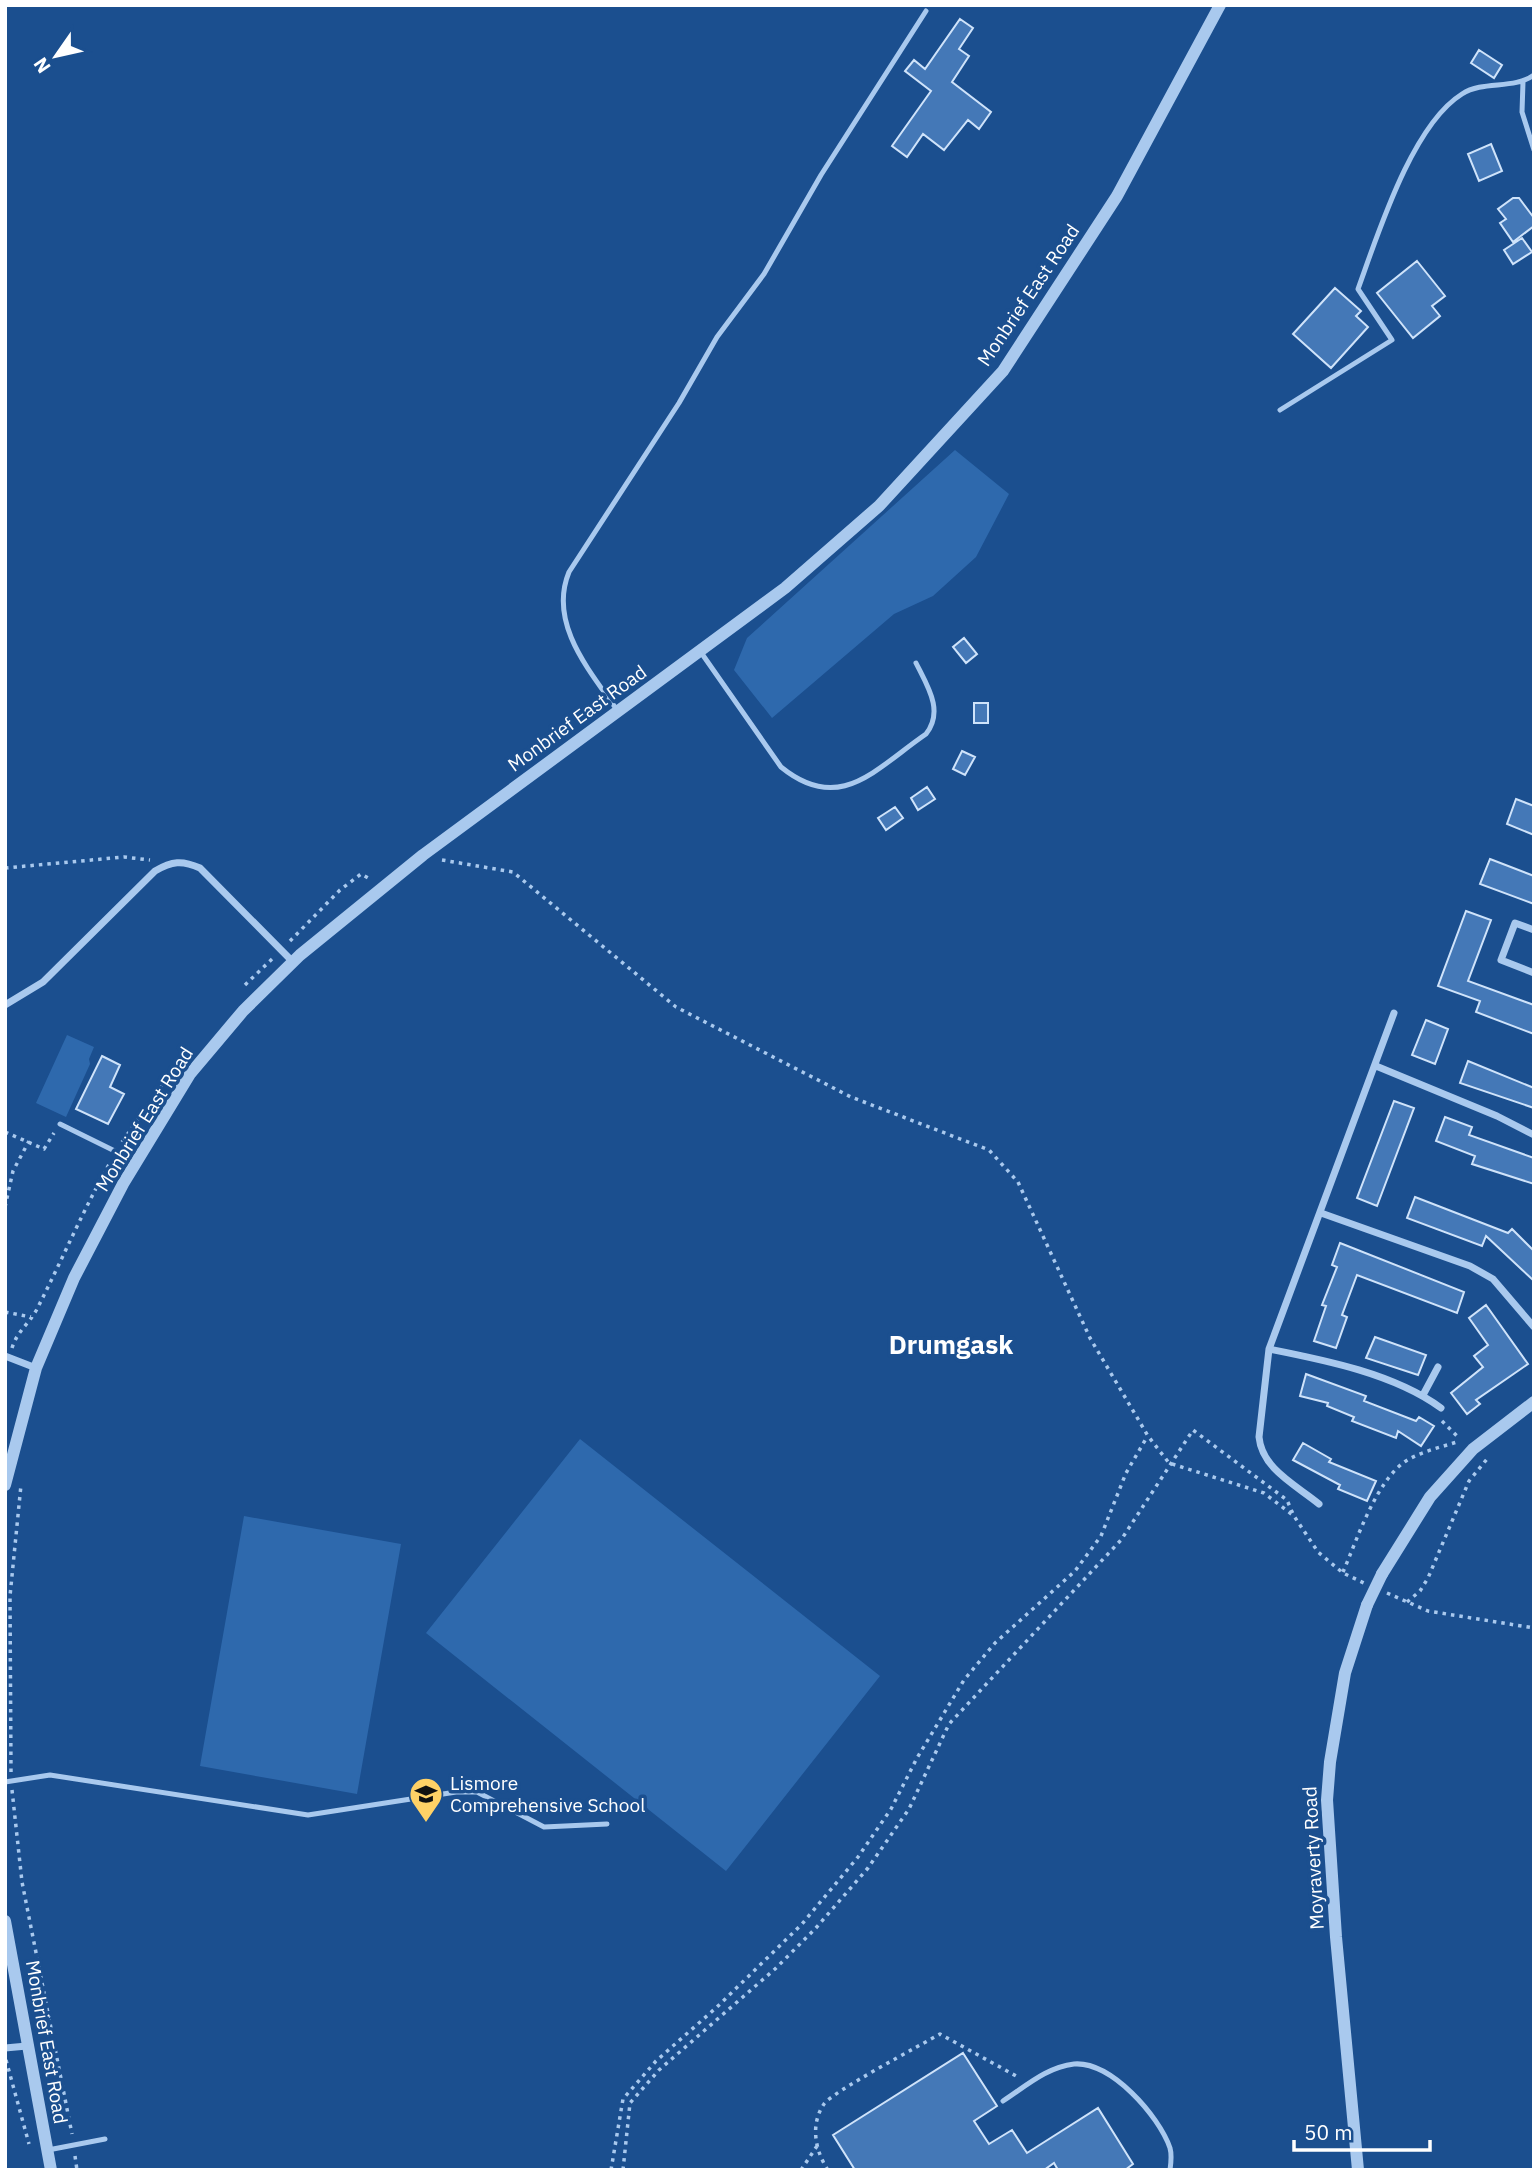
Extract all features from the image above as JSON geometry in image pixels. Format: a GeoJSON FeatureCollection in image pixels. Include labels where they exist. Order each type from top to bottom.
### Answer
{"type":"FeatureCollection","features":[{"type":"Feature","properties":{"kind":"street","name":"Monbrief East Road"},"geometry":{"type":"LineString","coordinates":[[6,1484],[36,1368],[74,1278],[136,1162],[190,1074],[243,1011],[293,962],[423,855],[785,588],[879,506],[1003,372],[1117,195],[1220,5]]}},
{"type":"Feature","properties":{"kind":"street"},"geometry":{"type":"LineString","coordinates":[[5,1005],[43,982],[156,871],[170,862],[186,862],[200,868],[293,962]]}},
{"type":"Feature","properties":{"kind":"street"},"geometry":{"type":"LineString","coordinates":[[1534,930],[1515,923],[1501,960],[1534,973]]}},
{"type":"Feature","properties":{"kind":"street"},"geometry":{"type":"LineString","coordinates":[[1319,1504],[1268,1462],[1260,1450],[1259,1437],[1269,1349],[1377,1066],[1394,1013]]}},
{"type":"Feature","properties":{"kind":"street"},"geometry":{"type":"LineString","coordinates":[[1377,1066],[1497,1116],[1534,1135]]}},
{"type":"Feature","properties":{"kind":"street"},"geometry":{"type":"LineString","coordinates":[[1321,1213],[1470,1266],[1493,1279],[1534,1327]]}},
{"type":"Feature","properties":{"kind":"street"},"geometry":{"type":"LineString","coordinates":[[1269,1349],[1332,1362],[1423,1395],[1441,1408]]}},
{"type":"Feature","properties":{"kind":"street"},"geometry":{"type":"LineString","coordinates":[[5,1356],[36,1368]]}},
{"type":"Feature","properties":{"kind":"street"},"geometry":{"type":"LineString","coordinates":[[1423,1395],[1438,1367]]}},
{"type":"Feature","properties":{"kind":"street","name":"Moyraverty Road"},"geometry":{"type":"LineString","coordinates":[[1358,2170],[1335,1924],[1327,1800],[1342,1686],[1367,1605],[1382,1574],[1430,1497],[1474,1449],[1534,1402]]}},
{"type":"Feature","properties":{"kind":"street","name":"Monbrief East Road"},"geometry":{"type":"LineString","coordinates":[[5,1921],[51,2170]]}},
{"type":"Feature","properties":{"kind":"street"},"geometry":{"type":"LineString","coordinates":[[5,2048],[27,2046]]}},
{"type":"Feature","properties":{"kind":"lane"},"geometry":{"type":"LineString","coordinates":[[619,712],[575,650],[568,630],[563,594],[569,572],[679,403],[717,337],[764,274],[821,174],[926,11]]}},
{"type":"Feature","properties":{"kind":"lane"},"geometry":{"type":"LineString","coordinates":[[1280,410],[1392,340],[1358,289],[1390,204],[1429,126],[1446,106],[1466,91],[1523,82],[1534,75]]}},
{"type":"Feature","properties":{"kind":"lane"},"geometry":{"type":"LineString","coordinates":[[1523,82],[1522,112],[1534,150]]}},
{"type":"Feature","properties":{"kind":"lane"},"geometry":{"type":"LineString","coordinates":[[700,651],[781,767],[798,780],[835,790],[855,783],[926,734],[934,724],[935,706],[916,663]]}},
{"type":"Feature","properties":{"kind":"lane"},"geometry":{"type":"LineString","coordinates":[[60,1124],[136,1162]]}},
{"type":"Feature","properties":{"kind":"lane"},"geometry":{"type":"LineString","coordinates":[[8,1781],[50,1775],[308,1815],[456,1792],[477,1792],[544,1827],[607,1824]]}},
{"type":"Feature","properties":{"kind":"lane"},"geometry":{"type":"LineString","coordinates":[[1003,2101],[1054,2068],[1076,2064],[1097,2066],[1114,2076],[1162,2130],[1171,2152],[1170,2170]]}},
{"type":"Feature","properties":{"kind":"lane"},"geometry":{"type":"LineString","coordinates":[[48,2150],[105,2139]]}},
{"type":"Feature","properties":{"kind":"path"},"geometry":{"type":"LineString","coordinates":[[423,855],[513,872],[676,1007],[851,1097],[989,1150],[1018,1182],[1090,1338],[1148,1436],[1169,1463],[1264,1493],[1294,1516]]}},
{"type":"Feature","properties":{"kind":"path"},"geometry":{"type":"LineString","coordinates":[[5,868],[124,857],[170,862]]}},
{"type":"Feature","properties":{"kind":"path"},"geometry":{"type":"LineString","coordinates":[[5,1132],[44,1149],[60,1124]]}},
{"type":"Feature","properties":{"kind":"path"},"geometry":{"type":"LineString","coordinates":[[5,1207],[13,1171],[29,1141]]}},
{"type":"Feature","properties":{"kind":"path"},"geometry":{"type":"LineString","coordinates":[[5,1168],[13,1171]]}},
{"type":"Feature","properties":{"kind":"path"},"geometry":{"type":"LineString","coordinates":[[5,1312],[32,1317]]}},
{"type":"Feature","properties":{"kind":"path"},"geometry":{"type":"LineString","coordinates":[[5,1390],[5,1407]]}},
{"type":"Feature","properties":{"kind":"path"},"geometry":{"type":"LineString","coordinates":[[1343,1573],[1373,1504],[1395,1470],[1409,1459],[1458,1441],[1438,1417],[1441,1408]]}},
{"type":"Feature","properties":{"kind":"path"},"geometry":{"type":"LineString","coordinates":[[623,2170],[630,2104],[659,2070],[775,1969],[868,1868],[909,1809],[949,1724],[1121,1539],[1193,1430],[1287,1500],[1294,1516],[1318,1552],[1343,1573],[1375,1588]]}},
{"type":"Feature","properties":{"kind":"path"},"geometry":{"type":"LineString","coordinates":[[611,2170],[623,2099],[656,2061],[774,1952],[858,1857],[891,1810],[917,1758],[964,1680],[995,1643],[1075,1571],[1101,1536],[1126,1473],[1148,1436]]}},
{"type":"Feature","properties":{"kind":"path"},"geometry":{"type":"LineString","coordinates":[[1407,1602],[1420,1591],[1429,1577],[1469,1481],[1488,1458]]}},
{"type":"Feature","properties":{"kind":"path"},"geometry":{"type":"LineString","coordinates":[[6,1484],[23,1485],[10,1596],[8,1781],[22,1882],[77,2170]]}},
{"type":"Feature","properties":{"kind":"path"},"geometry":{"type":"LineString","coordinates":[[1385,1592],[1428,1611],[1534,1628]]}},
{"type":"Feature","properties":{"kind":"path"},"geometry":{"type":"LineString","coordinates":[[828,2170],[817,2146],[816,2123],[825,2102],[940,2034],[993,2061],[1029,2084]]}},
{"type":"Feature","properties":{"kind":"path"},"geometry":{"type":"LineString","coordinates":[[5,2058],[32,2156]]}},
{"type":"Feature","properties":{"kind":"path"},"geometry":{"type":"LineString","coordinates":[[801,2170],[817,2146]]}},
{"type":"Feature","properties":{"kind":"shaded area"},"geometry":{"type":"Polygon","coordinates":[[[955,450],[1009,494],[976,557],[933,596],[894,614],[772,718],[734,670],[747,638],[955,450]]]}},
{"type":"Feature","properties":{"kind":"shaded area"},"geometry":{"type":"Polygon","coordinates":[[[67,1035],[94,1047],[89,1059],[90,1064],[66,1117],[36,1103],[67,1035]]]}},
{"type":"Feature","properties":{"kind":"shaded area"},"geometry":{"type":"Polygon","coordinates":[[[580,1439],[880,1676],[726,1871],[426,1633],[580,1439]]]}},
{"type":"Feature","properties":{"kind":"shaded area"},"geometry":{"type":"Polygon","coordinates":[[[244,1516],[401,1544],[357,1794],[200,1766],[244,1516]]]}},
{"type":"Feature","properties":{"kind":"building"},"geometry":{"type":"Polygon","coordinates":[[[960,19],[973,28],[959,49],[969,56],[952,82],[991,112],[979,129],[968,120],[944,150],[923,134],[907,157],[892,146],[931,91],[905,71],[914,60],[925,69],[960,19]]]}},
{"type":"Feature","properties":{"kind":"building"},"geometry":{"type":"Polygon","coordinates":[[[1479,50],[1502,65],[1494,78],[1471,63],[1479,50]]]}},
{"type":"Feature","properties":{"kind":"building"},"geometry":{"type":"Polygon","coordinates":[[[1491,144],[1502,171],[1479,181],[1468,154],[1491,144]]]}},
{"type":"Feature","properties":{"kind":"building"},"geometry":{"type":"Polygon","coordinates":[[[1513,198],[1519,198],[1534,218],[1534,226],[1513,242],[1500,223],[1506,219],[1498,209],[1513,198]]]}},
{"type":"Feature","properties":{"kind":"building"},"geometry":{"type":"Polygon","coordinates":[[[1522,238],[1532,252],[1513,264],[1504,250],[1522,238]]]}},
{"type":"Feature","properties":{"kind":"building"},"geometry":{"type":"Polygon","coordinates":[[[1417,261],[1445,296],[1432,306],[1440,316],[1413,338],[1377,293],[1417,261]]]}},
{"type":"Feature","properties":{"kind":"building"},"geometry":{"type":"Polygon","coordinates":[[[1335,288],[1361,311],[1356,316],[1368,327],[1331,368],[1293,334],[1335,288]]]}},
{"type":"Feature","properties":{"kind":"building"},"geometry":{"type":"Polygon","coordinates":[[[964,638],[977,654],[966,663],[953,647],[964,638]]]}},
{"type":"Feature","properties":{"kind":"building"},"geometry":{"type":"Polygon","coordinates":[[[974,703],[988,703],[988,723],[974,723],[974,703]]]}},
{"type":"Feature","properties":{"kind":"building"},"geometry":{"type":"Polygon","coordinates":[[[962,751],[975,757],[965,775],[953,769],[962,751]]]}},
{"type":"Feature","properties":{"kind":"building"},"geometry":{"type":"Polygon","coordinates":[[[927,787],[935,799],[918,810],[911,798],[927,787]]]}},
{"type":"Feature","properties":{"kind":"building"},"geometry":{"type":"Polygon","coordinates":[[[1516,799],[1534,806],[1534,835],[1507,824],[1516,799]]]}},
{"type":"Feature","properties":{"kind":"building"},"geometry":{"type":"Polygon","coordinates":[[[895,807],[903,818],[886,830],[878,818],[895,807]]]}},
{"type":"Feature","properties":{"kind":"building"},"geometry":{"type":"Polygon","coordinates":[[[1490,859],[1534,876],[1534,904],[1480,884],[1490,859]]]}},
{"type":"Feature","properties":{"kind":"building"},"geometry":{"type":"Polygon","coordinates":[[[1466,911],[1491,920],[1468,981],[1534,1005],[1534,1034],[1476,1012],[1480,1001],[1438,986],[1466,911]]]}},
{"type":"Feature","properties":{"kind":"building"},"geometry":{"type":"Polygon","coordinates":[[[1426,1020],[1448,1029],[1435,1064],[1412,1055],[1426,1020]]]}},
{"type":"Feature","properties":{"kind":"building"},"geometry":{"type":"Polygon","coordinates":[[[102,1056],[120,1065],[110,1087],[124,1094],[108,1124],[76,1109],[102,1056]]]}},
{"type":"Feature","properties":{"kind":"building"},"geometry":{"type":"Polygon","coordinates":[[[1468,1061],[1534,1088],[1534,1108],[1460,1083],[1468,1061]]]}},
{"type":"Feature","properties":{"kind":"building"},"geometry":{"type":"Polygon","coordinates":[[[1394,1101],[1414,1108],[1377,1206],[1357,1198],[1394,1101]]]}},
{"type":"Feature","properties":{"kind":"building"},"geometry":{"type":"Polygon","coordinates":[[[1445,1117],[1472,1127],[1469,1135],[1534,1158],[1534,1184],[1472,1164],[1475,1156],[1436,1141],[1445,1117]]]}},
{"type":"Feature","properties":{"kind":"building"},"geometry":{"type":"Polygon","coordinates":[[[1415,1197],[1508,1233],[1512,1229],[1534,1251],[1534,1281],[1486,1236],[1482,1246],[1407,1218],[1415,1197]]]}},
{"type":"Feature","properties":{"kind":"building"},"geometry":{"type":"Polygon","coordinates":[[[1340,1243],[1464,1292],[1457,1313],[1357,1275],[1342,1315],[1347,1317],[1336,1348],[1314,1341],[1326,1306],[1322,1305],[1337,1267],[1332,1265],[1340,1243]]]}},
{"type":"Feature","properties":{"kind":"building"},"geometry":{"type":"Polygon","coordinates":[[[1486,1305],[1528,1364],[1476,1400],[1480,1404],[1467,1414],[1451,1393],[1483,1367],[1474,1356],[1488,1345],[1469,1318],[1486,1305]]]}},
{"type":"Feature","properties":{"kind":"building"},"geometry":{"type":"Polygon","coordinates":[[[1375,1337],[1426,1355],[1418,1375],[1366,1358],[1375,1337]]]}},
{"type":"Feature","properties":{"kind":"building"},"geometry":{"type":"Polygon","coordinates":[[[1306,1374],[1366,1396],[1364,1401],[1416,1421],[1419,1417],[1434,1426],[1421,1446],[1398,1431],[1396,1438],[1352,1421],[1354,1417],[1327,1406],[1328,1403],[1300,1396],[1306,1374]]]}},
{"type":"Feature","properties":{"kind":"building"},"geometry":{"type":"Polygon","coordinates":[[[1303,1443],[1331,1459],[1329,1462],[1376,1481],[1367,1501],[1338,1489],[1340,1485],[1293,1460],[1303,1443]]]}},
{"type":"Feature","properties":{"kind":"building"},"geometry":{"type":"Polygon","coordinates":[[[963,2053],[997,2106],[974,2121],[989,2144],[1012,2130],[1027,2153],[1098,2108],[1133,2164],[1125,2170],[1058,2170],[1054,2163],[1044,2170],[855,2170],[833,2135],[963,2053]]]}},
{"type":"Feature","properties":{"kind":"place","name":"Lismore Comprehensive School"},"geometry":{"type":"Point","coordinates":[426,1824]}},
{"type":"Feature","properties":{"kind":"district","name":"Drumgask"},"geometry":{"type":"Point","coordinates":[951,1344]}}]}
